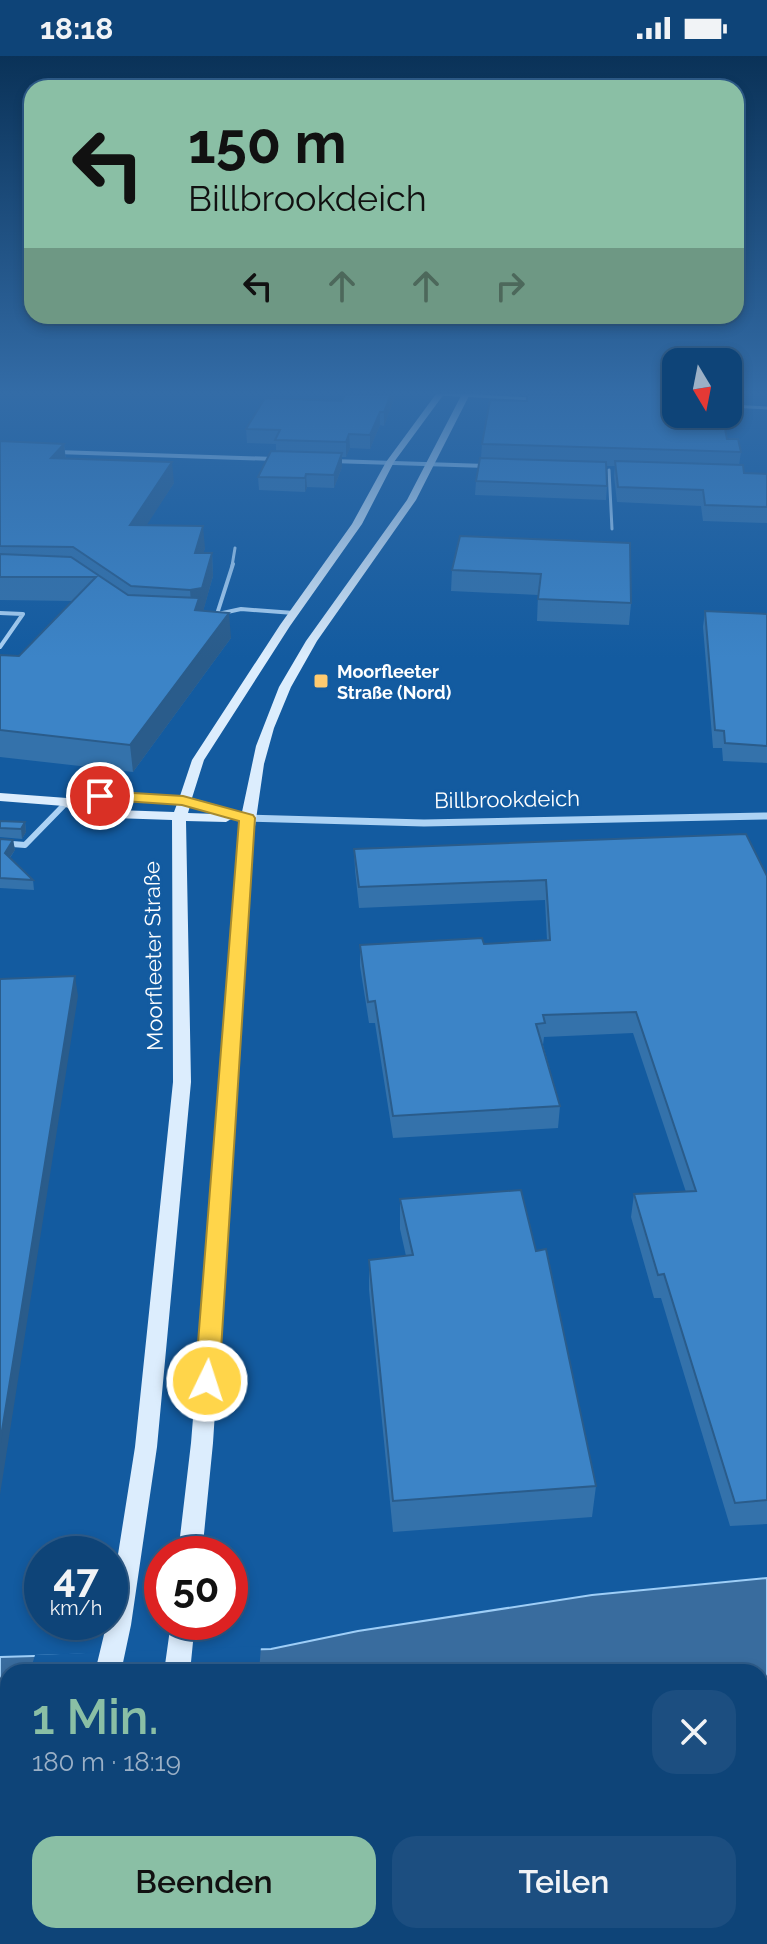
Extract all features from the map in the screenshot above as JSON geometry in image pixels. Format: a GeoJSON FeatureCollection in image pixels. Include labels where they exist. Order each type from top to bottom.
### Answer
{"type":"FeatureCollection","features":[{"type":"Feature","properties":{"kind":"main road","name":"Moorfleeter Straße"},"geometry":{"type":"LineString","coordinates":[[110,1664],[119,1625],[146,1447],[182,1082],[181,809],[198,760],[294,613],[357,524],[379,482]]}},
{"type":"Feature","properties":{"kind":"main road"},"geometry":{"type":"LineString","coordinates":[[192,1536],[202,1443],[247,818],[258,765],[274,712],[291,677],[422,482]]}},
{"type":"Feature","properties":{"kind":"main road","name":"Billbrookdeich"},"geometry":{"type":"LineString","coordinates":[[0,797],[67,802],[85,813],[181,809],[247,818]]}},
{"type":"Feature","properties":{"kind":"main road"},"geometry":{"type":"LineString","coordinates":[[178,1664],[181,1640]]}},
{"type":"Feature","properties":{"kind":"street","name":"Billbrookdeich"},"geometry":{"type":"LineString","coordinates":[[247,818],[439,823],[767,816]]}},
{"type":"Feature","properties":{"kind":"lane"},"geometry":{"type":"LineString","coordinates":[[610,482],[612,529]]}},
{"type":"Feature","properties":{"kind":"lane"},"geometry":{"type":"LineString","coordinates":[[217,614],[235,548]]}},
{"type":"Feature","properties":{"kind":"lane"},"geometry":{"type":"LineString","coordinates":[[205,617],[241,609],[294,613]]}},
{"type":"Feature","properties":{"kind":"lane"},"geometry":{"type":"LineString","coordinates":[[0,613],[23,614],[0,647]]}},
{"type":"Feature","properties":{"kind":"lane"},"geometry":{"type":"LineString","coordinates":[[0,843],[25,845],[67,802]]}},
{"type":"Feature","properties":{"kind":"water"},"geometry":{"type":"Polygon","coordinates":[[[767,1578],[767,1664],[0,1664],[0,1657],[271,1649],[358,1631],[592,1595],[767,1578]]]}},
{"type":"Feature","properties":{"kind":"pier"},"geometry":{"type":"Polygon","coordinates":[[[261,1646],[260,1664],[32,1664],[35,1655],[261,1646]]]}},
{"type":"Feature","properties":{"kind":"building"},"geometry":{"type":"Polygon","coordinates":[[[0,482],[159,482],[130,525],[203,526],[195,553],[212,553],[202,588],[190,590],[131,586],[73,547],[0,546],[0,482]]]}},
{"type":"Feature","properties":{"kind":"building"},"geometry":{"type":"Polygon","coordinates":[[[505,482],[607,482],[607,486],[505,482]]]}},
{"type":"Feature","properties":{"kind":"building"},"geometry":{"type":"Polygon","coordinates":[[[617,482],[767,482],[767,507],[705,505],[703,490],[618,487],[617,482]]]}},
{"type":"Feature","properties":{"kind":"building"},"geometry":{"type":"Polygon","coordinates":[[[460,536],[630,543],[631,603],[538,599],[541,574],[452,570],[460,536]]]}},
{"type":"Feature","properties":{"kind":"building"},"geometry":{"type":"Polygon","coordinates":[[[0,554],[71,557],[128,595],[199,598],[195,610],[229,613],[130,745],[0,730],[0,655],[19,656],[96,577],[0,577],[0,554]]]}},
{"type":"Feature","properties":{"kind":"building"},"geometry":{"type":"Polygon","coordinates":[[[705,611],[767,614],[767,746],[725,743],[724,731],[715,730],[705,611]]]}},
{"type":"Feature","properties":{"kind":"building"},"geometry":{"type":"Polygon","coordinates":[[[0,821],[25,822],[21,829],[0,828],[0,821]]]}},
{"type":"Feature","properties":{"kind":"building"},"geometry":{"type":"Polygon","coordinates":[[[746,834],[767,876],[767,1500],[735,1503],[664,1274],[658,1275],[634,1194],[696,1191],[636,1012],[543,1015],[545,1023],[536,1024],[560,1106],[393,1116],[375,1001],[368,1002],[360,945],[482,938],[484,944],[550,940],[546,880],[359,887],[354,849],[746,834]]]}},
{"type":"Feature","properties":{"kind":"building"},"geometry":{"type":"Polygon","coordinates":[[[0,839],[13,840],[5,853],[33,880],[0,878],[0,839]]]}},
{"type":"Feature","properties":{"kind":"building"},"geometry":{"type":"Polygon","coordinates":[[[75,976],[0,1443],[0,979],[75,976]]]}},
{"type":"Feature","properties":{"kind":"building"},"geometry":{"type":"Polygon","coordinates":[[[521,1190],[536,1251],[546,1249],[596,1486],[393,1501],[369,1260],[413,1255],[400,1199],[521,1190]]]}},
{"type":"Feature","properties":{"kind":"place","name":"Moorfleeter Straße (Nord)"},"geometry":{"type":"Point","coordinates":[321,681]}},
{"type":"Feature","properties":{"kind":"route"},"geometry":{"type":"LineString","coordinates":[[100,796],[183,800],[247,818],[207,1381]]}}]}
